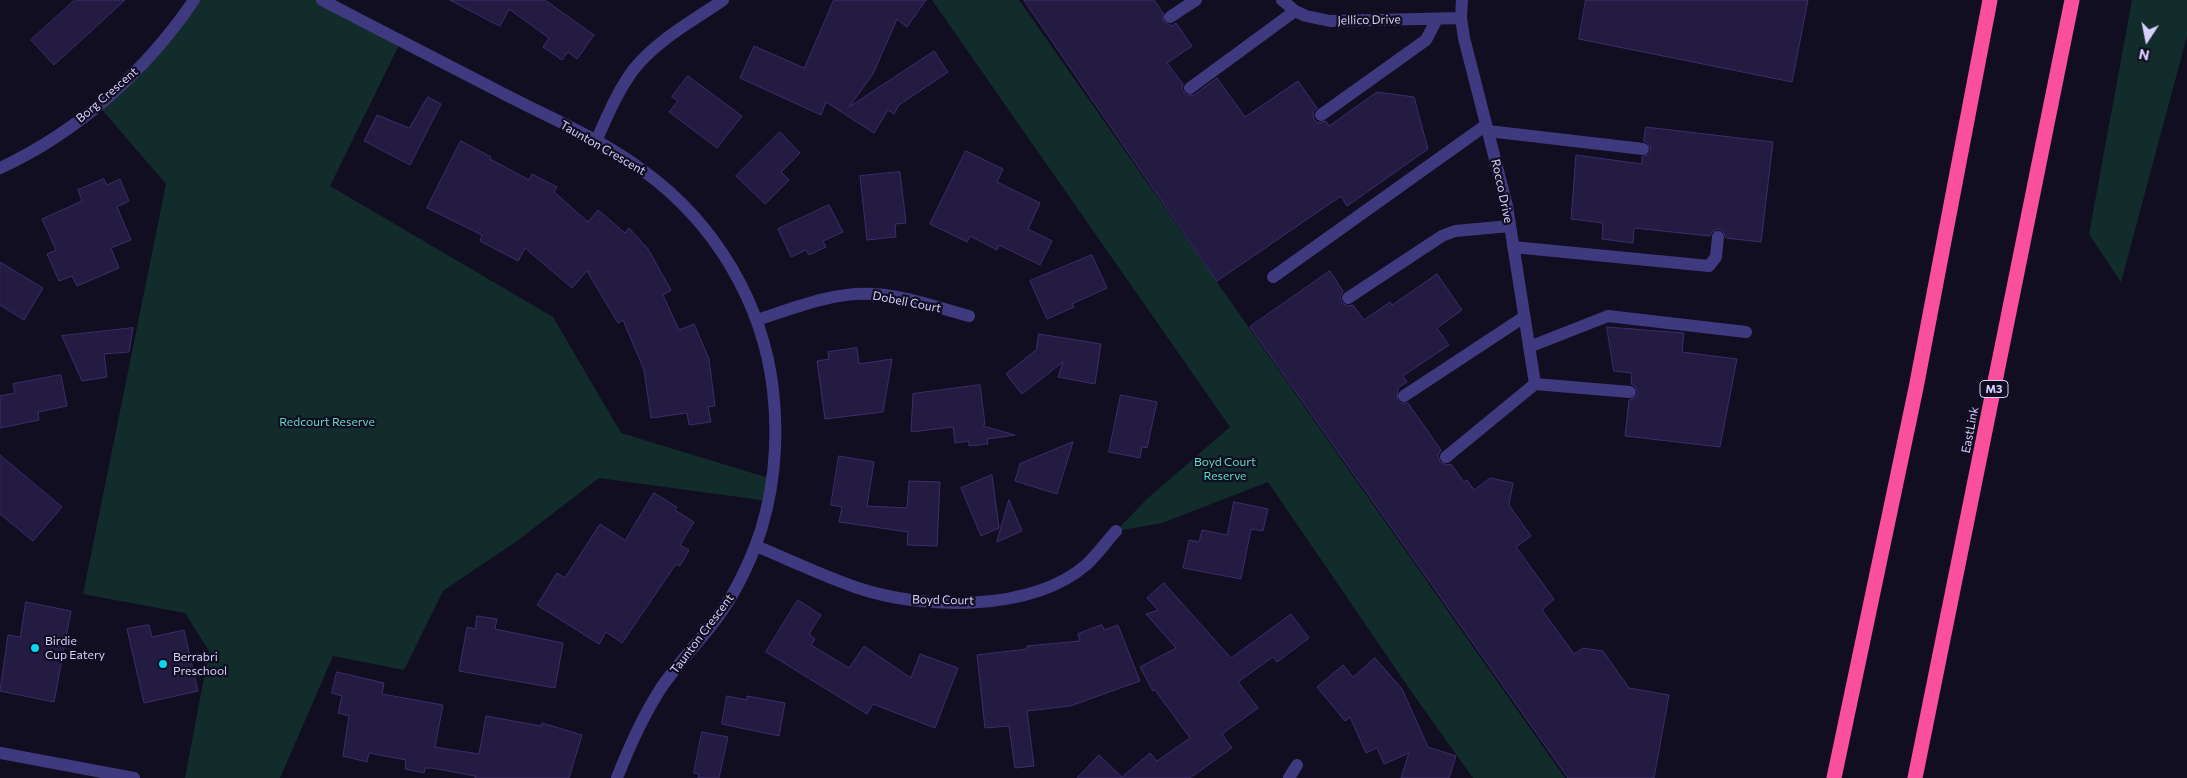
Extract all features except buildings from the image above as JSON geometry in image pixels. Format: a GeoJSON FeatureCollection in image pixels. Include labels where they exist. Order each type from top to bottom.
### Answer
{"type":"FeatureCollection","features":[{"type":"Feature","properties":{"kind":"highway"},"geometry":{"type":"LineString","coordinates":[[1834,778],[1916,388],[1990,0]]}},
{"type":"Feature","properties":{"kind":"highway","name":"EastLink"},"geometry":{"type":"LineString","coordinates":[[1915,778],[2072,0]]}},
{"type":"Feature","properties":{"kind":"street","name":"Borg Crescent"},"geometry":{"type":"LineString","coordinates":[[0,168],[47,142],[98,106],[150,56],[178,24],[194,0]]}},
{"type":"Feature","properties":{"kind":"street","name":"Taunton Crescent"},"geometry":{"type":"LineString","coordinates":[[322,0],[596,141],[645,172],[696,218],[730,264],[757,320],[771,372],[776,439],[771,485],[756,546],[728,603],[662,686],[648,710],[617,778]]}},
{"type":"Feature","properties":{"kind":"street"},"geometry":{"type":"LineString","coordinates":[[596,141],[627,80],[642,60],[662,42],[723,0]]}},
{"type":"Feature","properties":{"kind":"street"},"geometry":{"type":"LineString","coordinates":[[1170,17],[1196,0]]}},
{"type":"Feature","properties":{"kind":"street","name":"Jellico Drive"},"geometry":{"type":"LineString","coordinates":[[1282,0],[1295,11],[1330,21],[1461,18]]}},
{"type":"Feature","properties":{"kind":"street","name":"Rocco Drive"},"geometry":{"type":"LineString","coordinates":[[1462,0],[1461,18],[1468,56],[1501,178],[1535,384]]}},
{"type":"Feature","properties":{"kind":"street"},"geometry":{"type":"LineString","coordinates":[[1190,88],[1295,11]]}},
{"type":"Feature","properties":{"kind":"street"},"geometry":{"type":"LineString","coordinates":[[1321,114],[1426,40],[1437,19]]}},
{"type":"Feature","properties":{"kind":"street"},"geometry":{"type":"LineString","coordinates":[[1272,277],[1487,128],[1643,149]]}},
{"type":"Feature","properties":{"kind":"street"},"geometry":{"type":"LineString","coordinates":[[1348,298],[1442,236],[1454,231],[1510,226]]}},
{"type":"Feature","properties":{"kind":"street"},"geometry":{"type":"LineString","coordinates":[[1513,247],[1709,266],[1716,257],[1718,237]]}},
{"type":"Feature","properties":{"kind":"street","name":"Dobell Court"},"geometry":{"type":"LineString","coordinates":[[757,320],[827,298],[866,294],[903,298],[969,316]]}},
{"type":"Feature","properties":{"kind":"street"},"geometry":{"type":"LineString","coordinates":[[1404,396],[1524,316]]}},
{"type":"Feature","properties":{"kind":"street"},"geometry":{"type":"LineString","coordinates":[[1529,347],[1608,316],[1746,332]]}},
{"type":"Feature","properties":{"kind":"street"},"geometry":{"type":"LineString","coordinates":[[1446,457],[1535,384],[1630,392]]}},
{"type":"Feature","properties":{"kind":"street","name":"Boyd Court"},"geometry":{"type":"LineString","coordinates":[[756,546],[858,588],[880,594],[924,601],[974,601],[1011,597],[1053,585],[1086,565],[1116,531]]}},
{"type":"Feature","properties":{"kind":"street"},"geometry":{"type":"LineString","coordinates":[[0,753],[134,778]]}},
{"type":"Feature","properties":{"kind":"street"},"geometry":{"type":"LineString","coordinates":[[1289,778],[1297,765]]}},
{"type":"Feature","properties":{"kind":"green space","name":"Redcourt Reserve"},"geometry":{"type":"Polygon","coordinates":[[[194,0],[322,0],[401,41],[330,186],[553,317],[621,433],[772,479],[768,501],[599,478],[517,541],[443,591],[404,670],[333,656],[280,778],[185,778],[209,651],[185,613],[83,594],[166,184],[98,105],[194,0]]]}},
{"type":"Feature","properties":{"kind":"green space","name":"Boyd Court Reserve"},"geometry":{"type":"Polygon","coordinates":[[[932,0],[1019,0],[1565,778],[1473,778],[1268,482],[1162,523],[1116,531],[1148,498],[1230,427],[932,0]]]}},
{"type":"Feature","properties":{"kind":"green space"},"geometry":{"type":"Polygon","coordinates":[[[2132,0],[2187,0],[2187,36],[2121,282],[2089,234],[2132,0]]]}},
{"type":"Feature","properties":{"kind":"place","name":"Birdie Cup Eatery"},"geometry":{"type":"Point","coordinates":[35,648]}},
{"type":"Feature","properties":{"kind":"place","name":"Berrabri Preschool"},"geometry":{"type":"Point","coordinates":[163,664]}}]}
